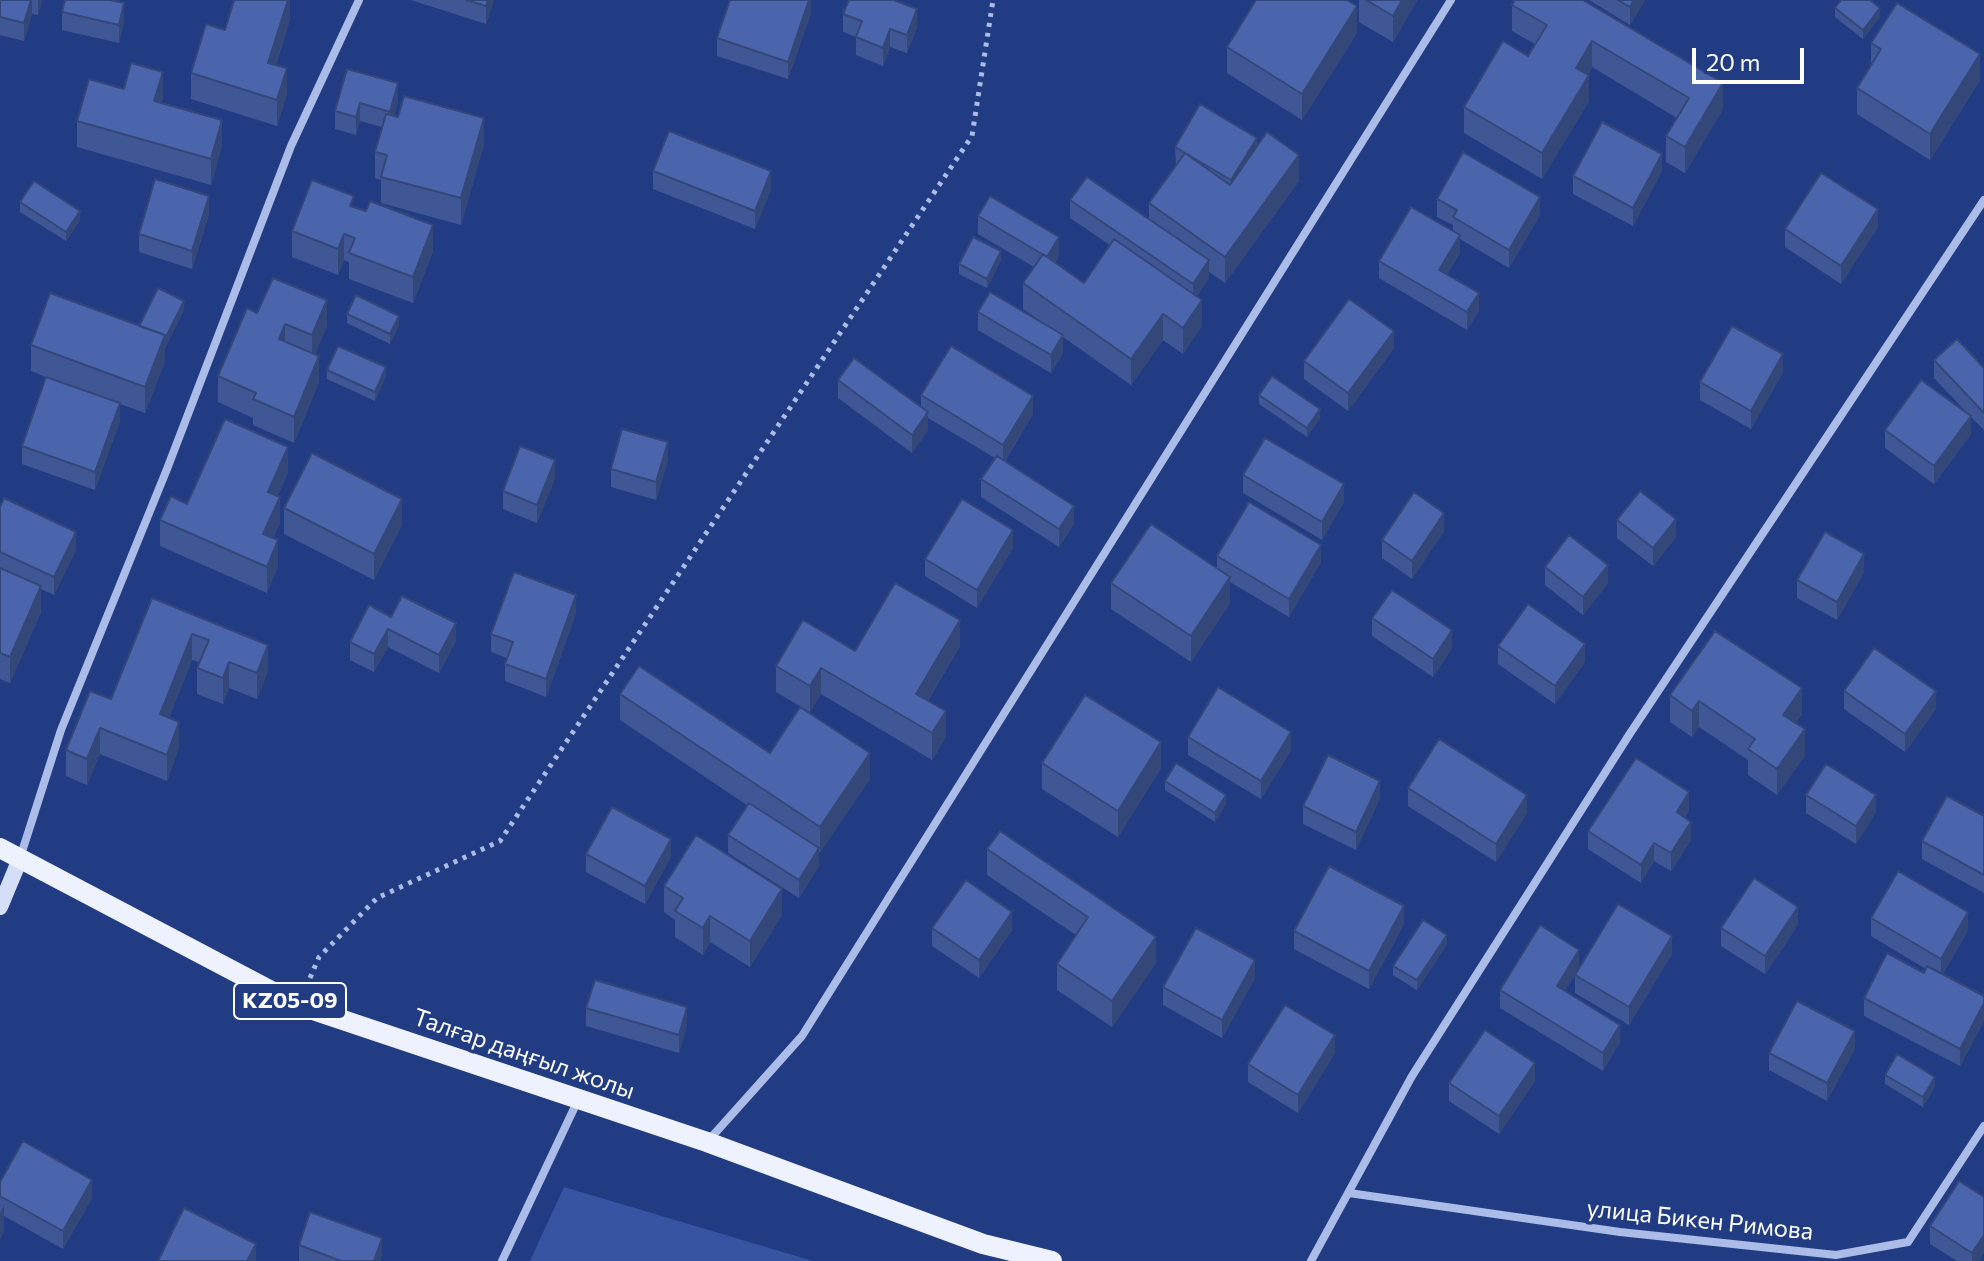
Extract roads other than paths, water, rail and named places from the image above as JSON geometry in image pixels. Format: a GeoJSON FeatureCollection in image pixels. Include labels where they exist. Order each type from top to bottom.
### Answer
{"type":"FeatureCollection","features":[{"type":"Feature","properties":{"kind":"main road","name":"Талғар даңғыл жолы"},"geometry":{"type":"LineString","coordinates":[[0,848],[298,1005],[707,1142],[983,1244],[1052,1261]]}},
{"type":"Feature","properties":{"kind":"street"},"geometry":{"type":"LineString","coordinates":[[0,907],[20,859],[61,730],[167,469],[291,146],[359,0]]}},
{"type":"Feature","properties":{"kind":"street"},"geometry":{"type":"LineString","coordinates":[[707,1142],[802,1036],[1451,0]]}},
{"type":"Feature","properties":{"kind":"street"},"geometry":{"type":"LineString","coordinates":[[1311,1261],[1412,1076],[1629,735],[1984,200]]}},
{"type":"Feature","properties":{"kind":"street"},"geometry":{"type":"LineString","coordinates":[[502,1261],[579,1099]]}},
{"type":"Feature","properties":{"kind":"street","name":"улица Бикен Римова"},"geometry":{"type":"LineString","coordinates":[[1349,1193],[1620,1232],[1836,1255],[1908,1242],[1984,1126]]}}]}
